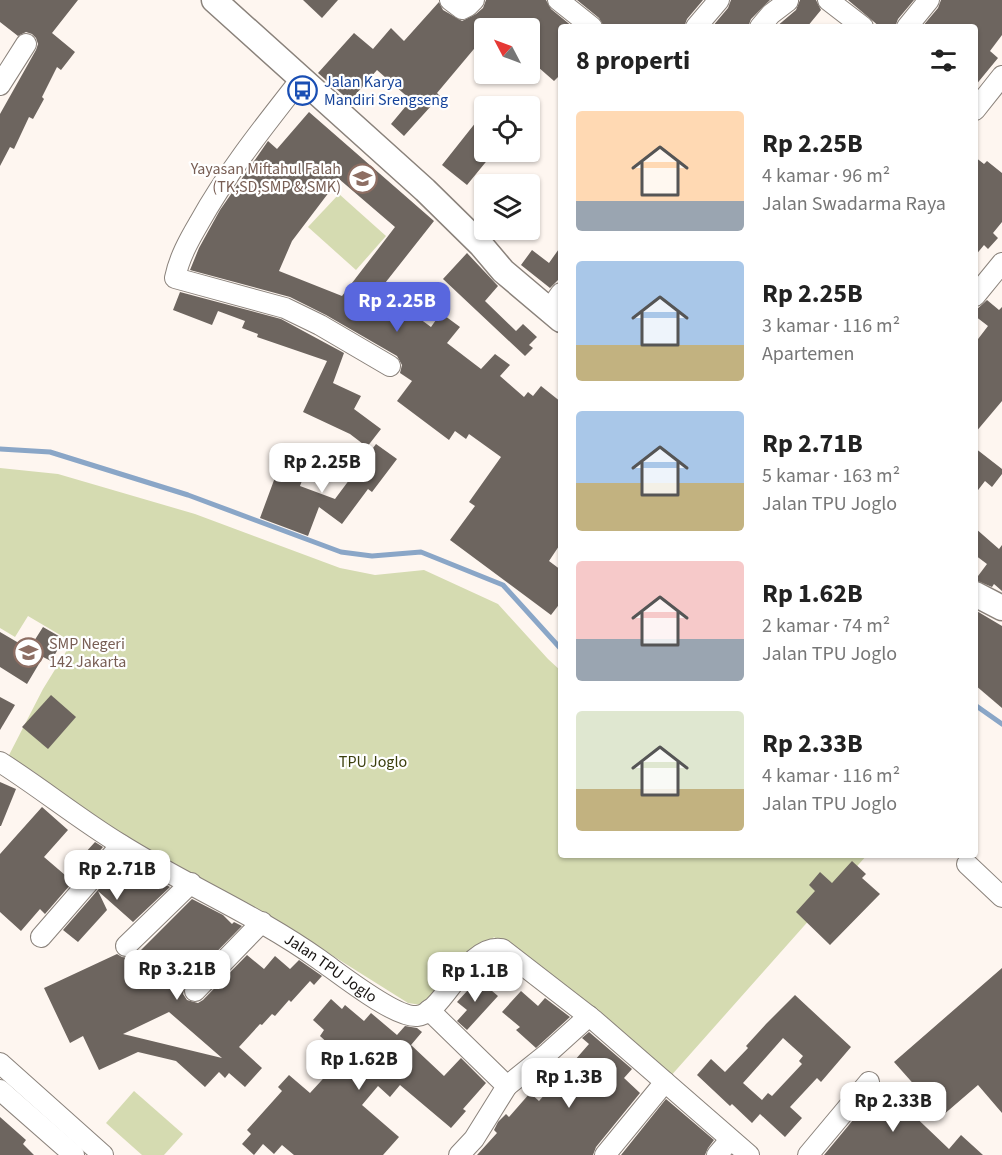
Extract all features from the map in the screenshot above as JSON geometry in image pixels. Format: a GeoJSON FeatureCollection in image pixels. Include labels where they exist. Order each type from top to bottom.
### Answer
{"type":"FeatureCollection","features":[{"type":"Feature","properties":{"kind":"main road"},"geometry":{"type":"LineString","coordinates":[[214,0],[425,190],[481,245],[503,271],[557,308]]}},
{"type":"Feature","properties":{"kind":"main road"},"geometry":{"type":"LineString","coordinates":[[978,596],[1002,608]]}},
{"type":"Feature","properties":{"kind":"street"},"geometry":{"type":"LineString","coordinates":[[450,0],[462,9],[474,0]]}},
{"type":"Feature","properties":{"kind":"street"},"geometry":{"type":"LineString","coordinates":[[558,0],[588,24]]}},
{"type":"Feature","properties":{"kind":"street"},"geometry":{"type":"LineString","coordinates":[[699,24],[719,0]]}},
{"type":"Feature","properties":{"kind":"street"},"geometry":{"type":"LineString","coordinates":[[828,0],[859,24]]}},
{"type":"Feature","properties":{"kind":"street"},"geometry":{"type":"LineString","coordinates":[[909,24],[929,0]]}},
{"type":"Feature","properties":{"kind":"street"},"geometry":{"type":"LineString","coordinates":[[763,24],[788,1]]}},
{"type":"Feature","properties":{"kind":"street"},"geometry":{"type":"LineString","coordinates":[[0,85],[26,45]]}},
{"type":"Feature","properties":{"kind":"street"},"geometry":{"type":"LineString","coordinates":[[978,106],[1002,76]]}},
{"type":"Feature","properties":{"kind":"street"},"geometry":{"type":"LineString","coordinates":[[285,121],[307,83]]}},
{"type":"Feature","properties":{"kind":"street"},"geometry":{"type":"LineString","coordinates":[[307,83],[240,158],[206,210],[186,247],[176,278],[285,308],[320,325],[390,366]]}},
{"type":"Feature","properties":{"kind":"street"},"geometry":{"type":"LineString","coordinates":[[978,292],[1002,263]]}},
{"type":"Feature","properties":{"kind":"street","name":"Jalan TPU Joglo"},"geometry":{"type":"LineString","coordinates":[[0,762],[121,845],[287,936],[373,997],[404,1014],[418,1016],[429,1011]]}},
{"type":"Feature","properties":{"kind":"street"},"geometry":{"type":"LineString","coordinates":[[41,937],[121,845]]}},
{"type":"Feature","properties":{"kind":"street"},"geometry":{"type":"LineString","coordinates":[[967,864],[1002,897]]}},
{"type":"Feature","properties":{"kind":"street"},"geometry":{"type":"LineString","coordinates":[[126,946],[191,883]]}},
{"type":"Feature","properties":{"kind":"street"},"geometry":{"type":"LineString","coordinates":[[195,991],[262,922]]}},
{"type":"Feature","properties":{"kind":"street"},"geometry":{"type":"LineString","coordinates":[[507,1086],[429,1011],[476,957],[494,948],[502,949],[589,1016],[749,1155]]}},
{"type":"Feature","properties":{"kind":"street"},"geometry":{"type":"LineString","coordinates":[[459,1155],[474,1139],[507,1086],[589,1016]]}},
{"type":"Feature","properties":{"kind":"street"},"geometry":{"type":"LineString","coordinates":[[2,1071],[103,1155]]}},
{"type":"Feature","properties":{"kind":"street"},"geometry":{"type":"LineString","coordinates":[[605,1155],[665,1082]]}},
{"type":"Feature","properties":{"kind":"street"},"geometry":{"type":"LineString","coordinates":[[808,1155],[869,1082]]}},
{"type":"Feature","properties":{"kind":"street"},"geometry":{"type":"LineString","coordinates":[[0,1090],[74,1155]]}},
{"type":"Feature","properties":{"kind":"street"},"geometry":{"type":"LineString","coordinates":[[717,1155],[730,1140]]}},
{"type":"Feature","properties":{"kind":"green space"},"geometry":{"type":"Polygon","coordinates":[[[339,194],[386,236],[356,270],[308,227],[339,194]]]}},
{"type":"Feature","properties":{"kind":"green space","name":"TPU Joglo"},"geometry":{"type":"Polygon","coordinates":[[[0,468],[58,474],[195,514],[340,568],[375,575],[424,570],[498,604],[558,668],[558,858],[864,858],[669,1078],[494,937],[435,1007],[408,1003],[290,929],[115,831],[33,771],[8,757],[43,689],[72,642],[28,616],[15,637],[0,628],[0,468]]]}},
{"type":"Feature","properties":{"kind":"green space"},"geometry":{"type":"Polygon","coordinates":[[[134,1091],[183,1134],[164,1155],[142,1155],[106,1123],[134,1091]]]}},
{"type":"Feature","properties":{"kind":"building"},"geometry":{"type":"Polygon","coordinates":[[[0,0],[78,0],[52,33],[75,52],[61,70],[57,67],[33,119],[29,117],[14,149],[10,147],[0,166],[0,114],[38,44],[32,34],[26,32],[18,36],[0,22],[0,0]]]}},
{"type":"Feature","properties":{"kind":"building"},"geometry":{"type":"Polygon","coordinates":[[[303,0],[338,0],[322,18],[303,0]]]}},
{"type":"Feature","properties":{"kind":"building"},"geometry":{"type":"Polygon","coordinates":[[[486,0],[546,0],[551,9],[569,24],[558,24],[558,77],[554,81],[540,69],[540,18],[474,18],[474,49],[437,93],[440,96],[404,136],[391,124],[411,100],[377,70],[350,101],[318,73],[354,33],[373,49],[391,28],[404,41],[439,2],[443,10],[462,21],[483,8],[486,0]]]}},
{"type":"Feature","properties":{"kind":"building"},"geometry":{"type":"Polygon","coordinates":[[[577,0],[703,0],[685,24],[602,24],[599,18],[577,0]]]}},
{"type":"Feature","properties":{"kind":"building"},"geometry":{"type":"Polygon","coordinates":[[[731,0],[770,0],[751,19],[749,24],[715,24],[728,8],[731,0]]]}},
{"type":"Feature","properties":{"kind":"building"},"geometry":{"type":"Polygon","coordinates":[[[800,0],[816,0],[821,10],[809,24],[780,24],[796,10],[800,0]]]}},
{"type":"Feature","properties":{"kind":"building"},"geometry":{"type":"Polygon","coordinates":[[[848,0],[914,0],[896,24],[876,24],[848,0]]]}},
{"type":"Feature","properties":{"kind":"building"},"geometry":{"type":"Polygon","coordinates":[[[941,0],[1002,0],[1002,35],[990,51],[998,58],[978,82],[978,24],[925,24],[938,8],[941,0]]]}},
{"type":"Feature","properties":{"kind":"building"},"geometry":{"type":"Polygon","coordinates":[[[309,112],[434,221],[378,292],[414,318],[416,316],[431,327],[441,313],[460,327],[447,343],[481,369],[495,354],[510,365],[500,376],[524,397],[528,392],[533,396],[541,386],[558,400],[558,548],[549,561],[558,568],[558,606],[551,615],[450,540],[475,506],[469,502],[501,457],[469,434],[466,439],[455,431],[449,440],[397,401],[412,381],[400,373],[402,365],[397,356],[290,297],[190,270],[220,210],[268,141],[277,149],[309,112]],[[339,179],[292,241],[279,271],[342,296],[395,227],[339,179]]]}},
{"type":"Feature","properties":{"kind":"building"},"geometry":{"type":"Polygon","coordinates":[[[474,125],[474,162],[486,162],[467,185],[442,165],[474,125]]]}},
{"type":"Feature","properties":{"kind":"building"},"geometry":{"type":"Polygon","coordinates":[[[978,159],[984,164],[987,161],[1002,173],[1002,222],[993,233],[998,238],[988,249],[984,245],[978,252],[978,159]]]}},
{"type":"Feature","properties":{"kind":"building"},"geometry":{"type":"Polygon","coordinates":[[[532,250],[549,263],[558,250],[558,280],[550,288],[521,265],[532,250]]]}},
{"type":"Feature","properties":{"kind":"building"},"geometry":{"type":"Polygon","coordinates":[[[467,253],[498,286],[485,301],[516,331],[523,324],[537,337],[529,345],[533,348],[525,356],[443,279],[467,253]]]}},
{"type":"Feature","properties":{"kind":"building"},"geometry":{"type":"Polygon","coordinates":[[[180,292],[281,319],[344,353],[333,383],[361,396],[354,409],[381,429],[367,447],[350,434],[303,412],[327,361],[257,337],[258,334],[242,328],[245,321],[218,311],[212,325],[173,310],[180,292]]]}},
{"type":"Feature","properties":{"kind":"building"},"geometry":{"type":"Polygon","coordinates":[[[987,300],[999,310],[1002,307],[1002,401],[978,429],[978,339],[988,326],[978,318],[978,308],[987,300]]]}},
{"type":"Feature","properties":{"kind":"building"},"geometry":{"type":"Polygon","coordinates":[[[376,444],[397,459],[372,492],[368,489],[342,524],[319,507],[308,536],[260,518],[280,464],[305,473],[300,486],[335,499],[376,444]]]}},
{"type":"Feature","properties":{"kind":"building"},"geometry":{"type":"Polygon","coordinates":[[[978,450],[1002,469],[1002,474],[992,487],[985,481],[978,490],[978,450]]]}},
{"type":"Feature","properties":{"kind":"building"},"geometry":{"type":"Polygon","coordinates":[[[978,531],[999,549],[1002,545],[1002,591],[994,584],[992,587],[978,581],[978,576],[987,564],[978,557],[978,531]]]}},
{"type":"Feature","properties":{"kind":"building"},"geometry":{"type":"Polygon","coordinates":[[[978,612],[1002,626],[1002,708],[978,688],[978,612]]]}},
{"type":"Feature","properties":{"kind":"building","name":"SMP Negeri 142 Jakarta"},"geometry":{"type":"Polygon","coordinates":[[[43,627],[64,639],[51,661],[43,657],[27,684],[0,667],[0,632],[29,649],[43,627]]]}},
{"type":"Feature","properties":{"kind":"building"},"geometry":{"type":"Polygon","coordinates":[[[51,695],[76,717],[48,749],[22,727],[51,695]]]}},
{"type":"Feature","properties":{"kind":"building"},"geometry":{"type":"Polygon","coordinates":[[[0,697],[15,705],[0,730],[0,697]]]}},
{"type":"Feature","properties":{"kind":"building"},"geometry":{"type":"Polygon","coordinates":[[[0,782],[16,789],[1,826],[0,826],[0,782]]]}},
{"type":"Feature","properties":{"kind":"building"},"geometry":{"type":"Polygon","coordinates":[[[42,807],[68,830],[44,857],[65,875],[95,842],[103,847],[45,914],[40,909],[21,931],[0,912],[0,854],[42,807]]]}},
{"type":"Feature","properties":{"kind":"building"},"geometry":{"type":"Polygon","coordinates":[[[852,861],[866,874],[862,878],[880,894],[830,945],[796,912],[815,891],[809,885],[820,872],[832,883],[852,861]]]}},
{"type":"Feature","properties":{"kind":"building"},"geometry":{"type":"Polygon","coordinates":[[[118,867],[136,883],[145,873],[170,887],[133,922],[98,891],[107,910],[78,942],[63,930],[118,867]]]}},
{"type":"Feature","properties":{"kind":"building"},"geometry":{"type":"Polygon","coordinates":[[[192,899],[223,915],[232,924],[234,922],[242,926],[186,983],[183,994],[187,1000],[198,1003],[203,1000],[247,955],[264,969],[275,956],[290,969],[299,960],[322,976],[314,985],[310,981],[275,1016],[272,1014],[262,1025],[260,1024],[239,1047],[262,1068],[245,1087],[229,1073],[225,1078],[219,1072],[205,1087],[176,1061],[138,1052],[99,1070],[83,1036],[70,1043],[44,988],[117,954],[130,961],[192,899]],[[169,1012],[123,1034],[222,1058],[169,1012]]]}},
{"type":"Feature","properties":{"kind":"building"},"geometry":{"type":"Polygon","coordinates":[[[1002,968],[1002,1113],[978,1085],[942,1116],[894,1062],[1002,968]]]}},
{"type":"Feature","properties":{"kind":"building"},"geometry":{"type":"Polygon","coordinates":[[[478,979],[498,996],[467,1030],[457,1021],[467,1010],[457,1002],[478,979]]]}},
{"type":"Feature","properties":{"kind":"building"},"geometry":{"type":"Polygon","coordinates":[[[521,991],[538,1006],[545,998],[570,1017],[536,1048],[516,1030],[520,1027],[502,1012],[521,991]]]}},
{"type":"Feature","properties":{"kind":"building"},"geometry":{"type":"Polygon","coordinates":[[[795,995],[851,1047],[821,1082],[817,1078],[790,1107],[802,1118],[785,1137],[760,1114],[752,1123],[697,1075],[711,1059],[725,1072],[748,1048],[746,1046],[795,995]],[[783,1038],[743,1083],[762,1100],[768,1093],[772,1096],[802,1064],[799,1061],[803,1056],[783,1038]]]}},
{"type":"Feature","properties":{"kind":"building"},"geometry":{"type":"Polygon","coordinates":[[[331,999],[342,1009],[345,1005],[364,1021],[371,1013],[397,1035],[405,1026],[417,1028],[422,1032],[411,1045],[444,1076],[461,1058],[486,1083],[463,1109],[466,1111],[451,1128],[400,1085],[390,1097],[378,1086],[362,1105],[399,1137],[383,1155],[294,1155],[282,1145],[274,1154],[263,1144],[254,1155],[242,1144],[251,1134],[247,1130],[282,1091],[278,1087],[289,1075],[310,1093],[343,1057],[320,1036],[324,1030],[313,1020],[331,999]]]}},
{"type":"Feature","properties":{"kind":"building"},"geometry":{"type":"Polygon","coordinates":[[[589,1032],[632,1069],[624,1078],[640,1093],[596,1147],[593,1155],[477,1155],[497,1133],[494,1130],[498,1122],[506,1114],[509,1117],[530,1093],[539,1101],[589,1044],[582,1038],[589,1032]]]}},
{"type":"Feature","properties":{"kind":"building"},"geometry":{"type":"Polygon","coordinates":[[[881,1084],[949,1149],[961,1135],[983,1155],[824,1155],[881,1084]]]}},
{"type":"Feature","properties":{"kind":"building"},"geometry":{"type":"Polygon","coordinates":[[[666,1099],[714,1140],[705,1155],[621,1155],[666,1099]]]}},
{"type":"Feature","properties":{"kind":"building"},"geometry":{"type":"Polygon","coordinates":[[[0,1117],[26,1140],[23,1144],[34,1155],[0,1155],[0,1117]]]}},
{"type":"Feature","properties":{"kind":"waterway"},"geometry":{"type":"LineString","coordinates":[[0,449],[50,452],[188,495],[341,552],[372,556],[421,552],[503,585],[558,646]]}},
{"type":"Feature","properties":{"kind":"waterway"},"geometry":{"type":"LineString","coordinates":[[978,707],[1002,724]]}},
{"type":"Feature","properties":{"kind":"place","name":"Jalan Karya Mandiri Srengseng"},"geometry":{"type":"Point","coordinates":[303,91]}},
{"type":"Feature","properties":{"kind":"place","name":"Yayasan Miftahul Falah (TK,SD,SMP & SMK)"},"geometry":{"type":"Point","coordinates":[362,178]}},
{"type":"Feature","properties":{"kind":"place","name":"SMP Negeri 142 Jakarta"},"geometry":{"type":"Point","coordinates":[28,653]}}]}
